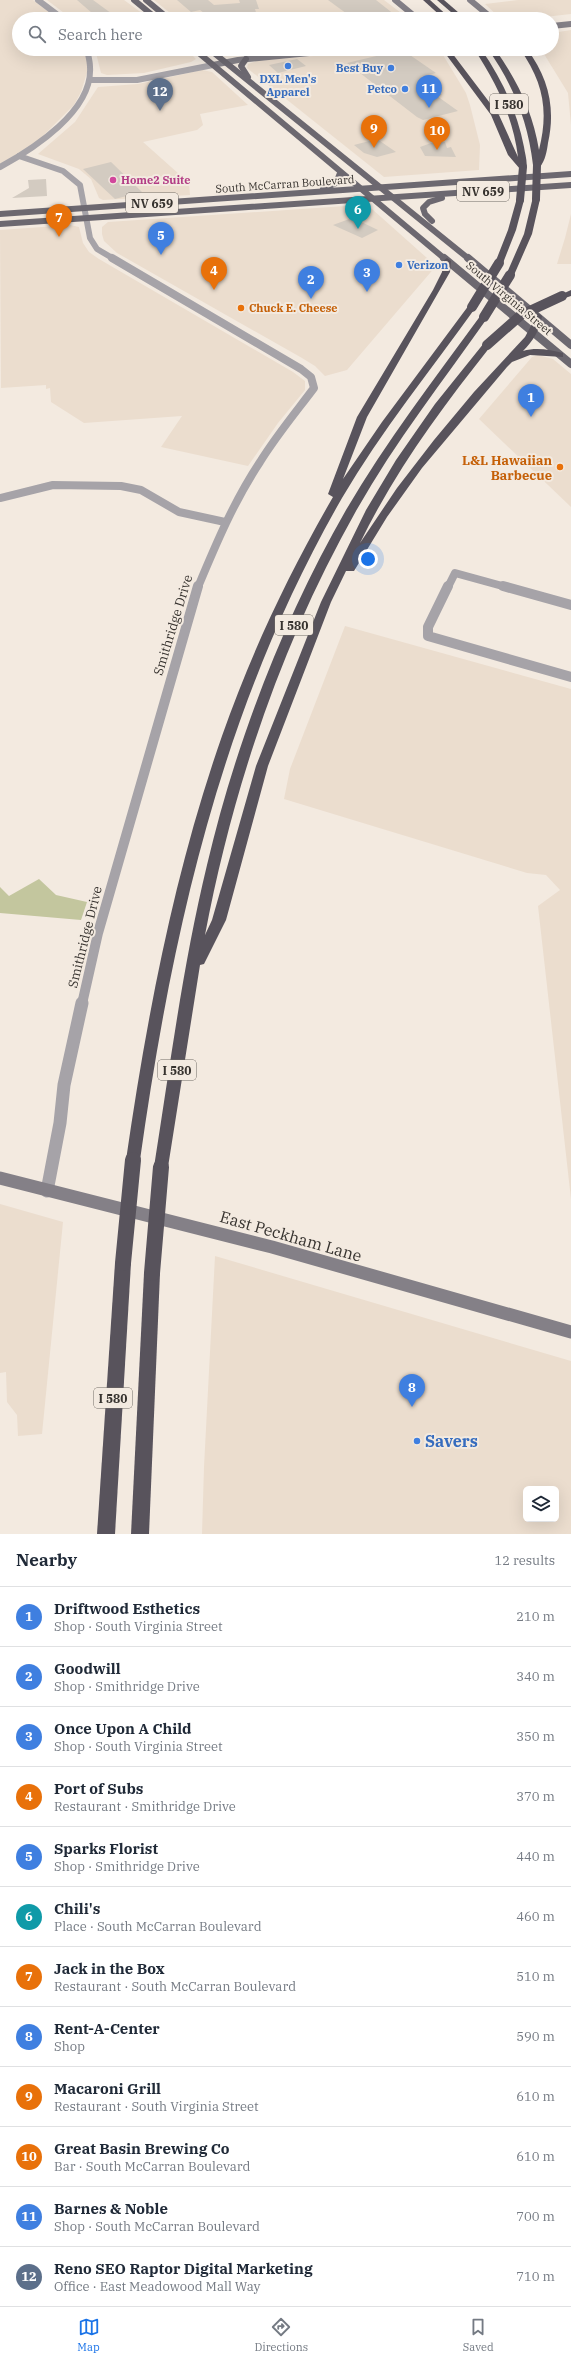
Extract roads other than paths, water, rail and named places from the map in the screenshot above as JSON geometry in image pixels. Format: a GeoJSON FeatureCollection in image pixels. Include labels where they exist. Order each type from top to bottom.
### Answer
{"type":"FeatureCollection","features":[{"type":"Feature","properties":{"kind":"highway"},"geometry":{"type":"LineString","coordinates":[[426,0],[440,12]]}},
{"type":"Feature","properties":{"kind":"highway"},"geometry":{"type":"LineString","coordinates":[[440,0],[455,12]]}},
{"type":"Feature","properties":{"kind":"highway"},"geometry":{"type":"LineString","coordinates":[[450,56],[495,115],[512,155],[522,167]]}},
{"type":"Feature","properties":{"kind":"highway","name":"I 580"},"geometry":{"type":"LineString","coordinates":[[106,1534],[123,1263],[133,1160],[150,1044],[167,954],[180,898],[205,806],[230,728],[254,665],[279,608],[321,526],[373,441],[472,307],[499,262],[512,230],[520,200],[522,167],[517,128],[510,104],[497,78],[482,56]]}},
{"type":"Feature","properties":{"kind":"highway","name":"I 580"},"geometry":{"type":"LineString","coordinates":[[140,1534],[152,1273],[161,1167],[203,910],[228,813],[262,705],[300,610],[335,540],[375,470],[484,317],[510,274],[528,234],[536,199],[537,165],[532,130],[525,107],[509,75],[496,56]]}},
{"type":"Feature","properties":{"kind":"highway"},"geometry":{"type":"LineString","coordinates":[[529,56],[534,62],[542,78],[548,103],[548,135],[537,165]]}},
{"type":"Feature","properties":{"kind":"highway"},"geometry":{"type":"LineString","coordinates":[[321,526],[362,417],[437,290],[446,272],[447,261]]}},
{"type":"Feature","properties":{"kind":"highway"},"geometry":{"type":"LineString","coordinates":[[193,972],[218,920],[262,766],[303,659],[326,602],[375,504],[401,460],[438,406],[487,345],[511,320],[539,304],[571,293]]}},
{"type":"Feature","properties":{"kind":"highway"},"geometry":{"type":"LineString","coordinates":[[303,659],[341,584],[387,509],[424,456],[533,332],[538,316]]}},
{"type":"Feature","properties":{"kind":"highway"},"geometry":{"type":"LineString","coordinates":[[500,368],[517,356],[529,351],[544,351],[560,355]]}},
{"type":"Feature","properties":{"kind":"main road"},"geometry":{"type":"LineString","coordinates":[[134,0],[149,12]]}},
{"type":"Feature","properties":{"kind":"main road"},"geometry":{"type":"LineString","coordinates":[[146,0],[161,12]]}},
{"type":"Feature","properties":{"kind":"main road"},"geometry":{"type":"LineString","coordinates":[[395,0],[410,12]]}},
{"type":"Feature","properties":{"kind":"main road"},"geometry":{"type":"LineString","coordinates":[[470,0],[485,12]]}},
{"type":"Feature","properties":{"kind":"main road"},"geometry":{"type":"LineString","coordinates":[[559,19],[571,18]]}},
{"type":"Feature","properties":{"kind":"main road"},"geometry":{"type":"LineString","coordinates":[[559,25],[571,24]]}},
{"type":"Feature","properties":{"kind":"main road","name":"South Virginia Street"},"geometry":{"type":"LineString","coordinates":[[206,56],[254,85],[396,197],[571,345]]}},
{"type":"Feature","properties":{"kind":"main road","name":"South Virginia Street"},"geometry":{"type":"LineString","coordinates":[[213,56],[217,62],[340,172],[571,364]]}},
{"type":"Feature","properties":{"kind":"main road"},"geometry":{"type":"LineString","coordinates":[[217,62],[256,56]]}},
{"type":"Feature","properties":{"kind":"main road"},"geometry":{"type":"LineString","coordinates":[[217,62],[277,56]]}},
{"type":"Feature","properties":{"kind":"main road"},"geometry":{"type":"LineString","coordinates":[[246,59],[241,66],[254,85]]}},
{"type":"Feature","properties":{"kind":"main road"},"geometry":{"type":"LineString","coordinates":[[295,194],[332,186],[336,183],[340,172]]}},
{"type":"Feature","properties":{"kind":"main road"},"geometry":{"type":"LineString","coordinates":[[364,173],[397,182],[429,179],[471,181]]}},
{"type":"Feature","properties":{"kind":"main road","name":"South McCarran Boulevard"},"geometry":{"type":"LineString","coordinates":[[0,224],[87,213],[295,194],[571,174]]}},
{"type":"Feature","properties":{"kind":"main road","name":"South McCarran Boulevard"},"geometry":{"type":"LineString","coordinates":[[0,214],[87,213],[372,199],[571,185]]}},
{"type":"Feature","properties":{"kind":"main road"},"geometry":{"type":"LineString","coordinates":[[452,243],[425,214],[424,206],[433,200],[486,191]]}},
{"type":"Feature","properties":{"kind":"main road","name":"East Peckham Lane"},"geometry":{"type":"LineString","coordinates":[[0,1178],[229,1236],[571,1332]]}},
{"type":"Feature","properties":{"kind":"street"},"geometry":{"type":"LineString","coordinates":[[38,0],[54,12]]}},
{"type":"Feature","properties":{"kind":"street"},"geometry":{"type":"LineString","coordinates":[[0,167],[43,140],[65,120],[82,97],[90,80],[91,65],[89,56]]}},
{"type":"Feature","properties":{"kind":"street"},"geometry":{"type":"LineString","coordinates":[[90,80],[103,82],[139,81],[217,62]]}},
{"type":"Feature","properties":{"kind":"street"},"geometry":{"type":"LineString","coordinates":[[19,156],[70,176],[80,185],[87,213]]}},
{"type":"Feature","properties":{"kind":"street","name":"Smithridge Drive"},"geometry":{"type":"LineString","coordinates":[[47,1191],[60,1123],[64,1085],[98,933],[183,629],[204,570],[225,522],[260,461],[312,393],[313,382],[311,377],[285,359],[103,254],[93,244],[87,213]]}},
{"type":"Feature","properties":{"kind":"street"},"geometry":{"type":"LineString","coordinates":[[0,498],[53,485],[121,486],[140,490],[179,512],[225,522]]}},
{"type":"Feature","properties":{"kind":"street"},"geometry":{"type":"LineString","coordinates":[[571,605],[455,573],[428,627],[428,636],[571,677]]}},
{"type":"Feature","properties":{"kind":"place","name":"DXL Men's Apparel"},"geometry":{"type":"Point","coordinates":[288,66]}},
{"type":"Feature","properties":{"kind":"place","name":"Best Buy"},"geometry":{"type":"Point","coordinates":[391,68]}},
{"type":"Feature","properties":{"kind":"place","name":"Petco"},"geometry":{"type":"Point","coordinates":[405,89]}},
{"type":"Feature","properties":{"kind":"place","name":"Barnes & Noble"},"geometry":{"type":"Point","coordinates":[429,108]}},
{"type":"Feature","properties":{"kind":"place","name":"Reno SEO Raptor Digital Marketing"},"geometry":{"type":"Point","coordinates":[160,111]}},
{"type":"Feature","properties":{"kind":"place","name":"Macaroni Grill"},"geometry":{"type":"Point","coordinates":[374,148]}},
{"type":"Feature","properties":{"kind":"place","name":"Great Basin Brewing Co"},"geometry":{"type":"Point","coordinates":[437,150]}},
{"type":"Feature","properties":{"kind":"place","name":"Home2 Suite"},"geometry":{"type":"Point","coordinates":[113,180]}},
{"type":"Feature","properties":{"kind":"place","name":"Chili's"},"geometry":{"type":"Point","coordinates":[358,229]}},
{"type":"Feature","properties":{"kind":"place","name":"Jack in the Box"},"geometry":{"type":"Point","coordinates":[59,237]}},
{"type":"Feature","properties":{"kind":"place","name":"Sparks Florist"},"geometry":{"type":"Point","coordinates":[161,255]}},
{"type":"Feature","properties":{"kind":"place","name":"Verizon"},"geometry":{"type":"Point","coordinates":[399,265]}},
{"type":"Feature","properties":{"kind":"place","name":"Port of Subs"},"geometry":{"type":"Point","coordinates":[214,290]}},
{"type":"Feature","properties":{"kind":"place","name":"Once Upon A Child"},"geometry":{"type":"Point","coordinates":[367,292]}},
{"type":"Feature","properties":{"kind":"place","name":"Goodwill"},"geometry":{"type":"Point","coordinates":[311,299]}},
{"type":"Feature","properties":{"kind":"place","name":"Chuck E. Cheese"},"geometry":{"type":"Point","coordinates":[241,308]}},
{"type":"Feature","properties":{"kind":"place","name":"Driftwood Esthetics"},"geometry":{"type":"Point","coordinates":[531,417]}},
{"type":"Feature","properties":{"kind":"place","name":"L&L Hawaiian Barbecue"},"geometry":{"type":"Point","coordinates":[560,467]}},
{"type":"Feature","properties":{"kind":"place","name":"Rent-A-Center"},"geometry":{"type":"Point","coordinates":[412,1407]}},
{"type":"Feature","properties":{"kind":"place","name":"Savers"},"geometry":{"type":"Point","coordinates":[417,1441]}}]}
